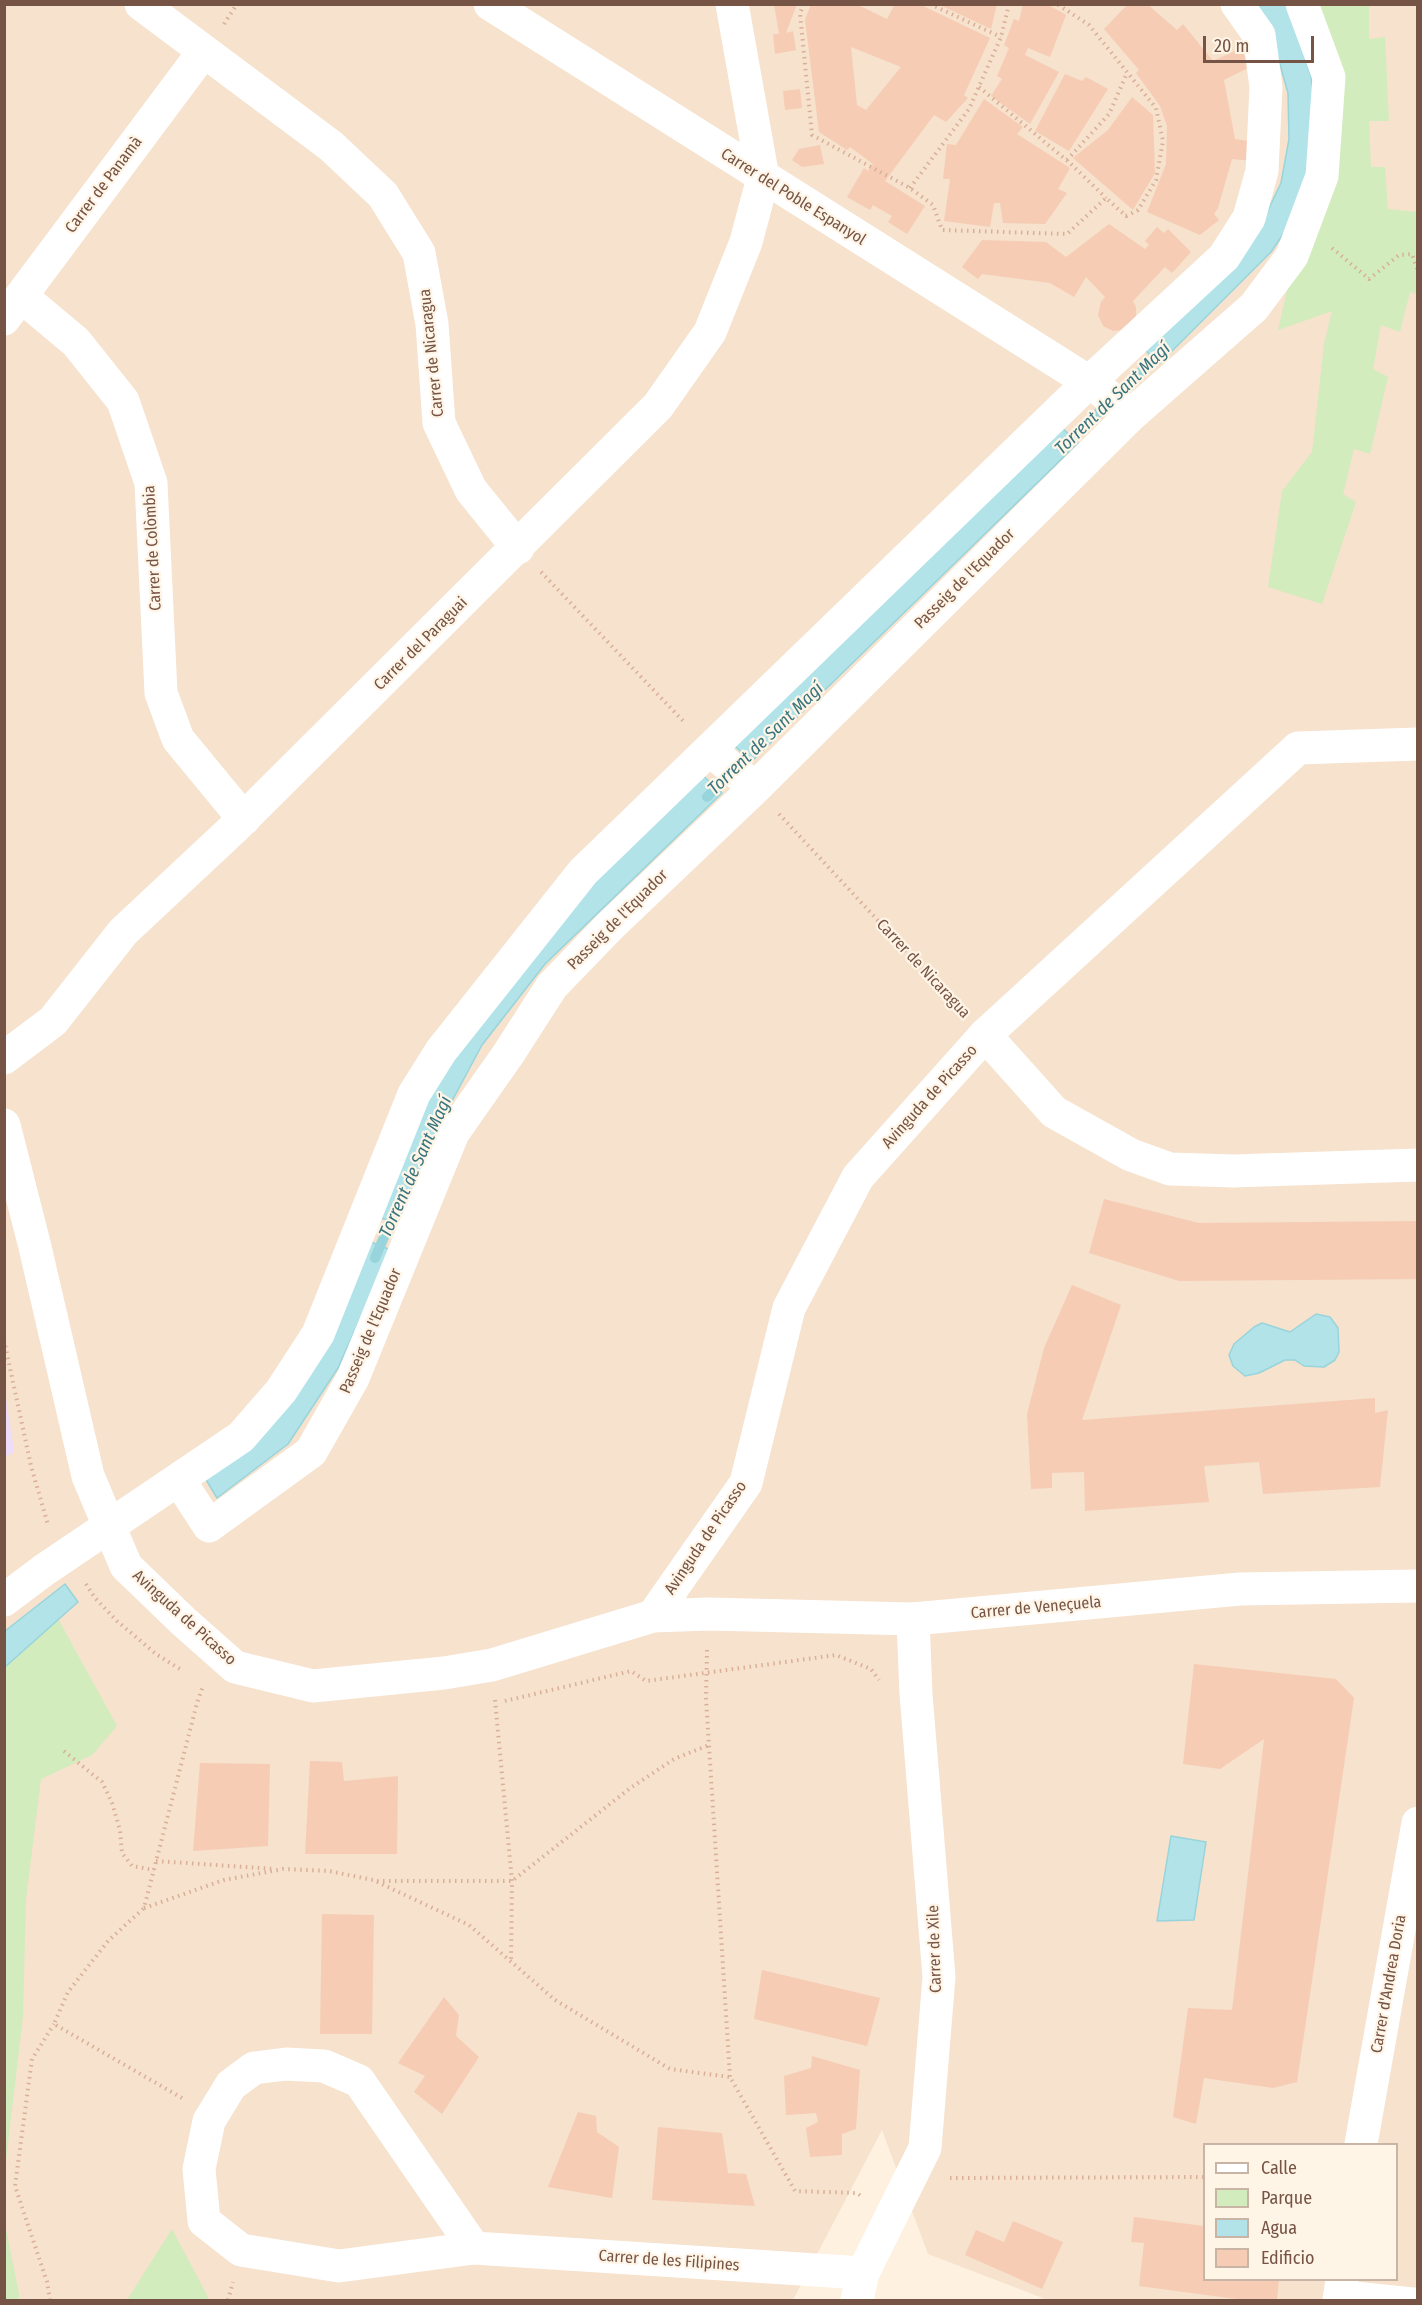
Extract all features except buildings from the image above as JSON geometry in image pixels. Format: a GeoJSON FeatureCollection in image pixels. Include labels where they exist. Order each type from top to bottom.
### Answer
{"type":"FeatureCollection","features":[{"type":"Feature","properties":{"kind":"street"},"geometry":{"type":"LineString","coordinates":[[141,4],[204,51]]}},
{"type":"Feature","properties":{"kind":"street","name":"Carrer del Poble Espanyol"},"geometry":{"type":"LineString","coordinates":[[490,4],[1093,385],[1128,413]]}},
{"type":"Feature","properties":{"kind":"street"},"geometry":{"type":"LineString","coordinates":[[732,4],[763,178]]}},
{"type":"Feature","properties":{"kind":"street","name":"Passeig de l'Equador"},"geometry":{"type":"LineString","coordinates":[[1237,4],[1259,35],[1266,87],[1262,171],[1249,218],[1224,257],[1093,385],[732,769],[610,926],[552,986],[453,1133],[353,1378],[311,1452],[209,1526],[179,1480],[241,1437],[281,1391],[318,1334],[414,1094],[441,1051],[583,872],[732,769],[1128,413],[1254,307],[1292,256],[1322,176],[1329,77],[1302,4]]}},
{"type":"Feature","properties":{"kind":"street","name":"Carrer de Panamà"},"geometry":{"type":"LineString","coordinates":[[13,307],[204,51]]}},
{"type":"Feature","properties":{"kind":"street","name":"Carrer de Nicaragua"},"geometry":{"type":"LineString","coordinates":[[204,51],[331,146],[383,195],[419,253],[432,324],[439,423],[471,490],[518,548]]}},
{"type":"Feature","properties":{"kind":"street","name":"Carrer del Paraguai"},"geometry":{"type":"LineString","coordinates":[[4,1058],[53,1022],[123,932],[244,819],[658,406],[710,332],[746,243],[763,178]]}},
{"type":"Feature","properties":{"kind":"street","name":"Carrer de Colòmbia"},"geometry":{"type":"LineString","coordinates":[[13,307],[76,342],[123,401],[151,483],[161,693],[178,739],[244,819]]}},
{"type":"Feature","properties":{"kind":"street","name":"Avinguda de Picasso"},"geometry":{"type":"LineString","coordinates":[[4,1125],[88,1476],[126,1566],[183,1622],[235,1667],[313,1686],[444,1673],[492,1665],[653,1616],[747,1483],[789,1308],[858,1177],[985,1035],[1298,748],[1418,744]]}},
{"type":"Feature","properties":{"kind":"street"},"geometry":{"type":"LineString","coordinates":[[985,1035],[1054,1112],[1131,1155],[1170,1169],[1233,1171],[1418,1165]]}},
{"type":"Feature","properties":{"kind":"street"},"geometry":{"type":"LineString","coordinates":[[4,1600],[44,1570],[179,1480]]}},
{"type":"Feature","properties":{"kind":"street","name":"Carrer de Veneçuela"},"geometry":{"type":"LineString","coordinates":[[653,1616],[710,1614],[913,1619],[1240,1588],[1418,1586]]}},
{"type":"Feature","properties":{"kind":"street","name":"Carrer de Xile"},"geometry":{"type":"LineString","coordinates":[[860,2287],[893,2212],[925,2148],[939,1977],[916,1694],[913,1619]]}},
{"type":"Feature","properties":{"kind":"street","name":"Carrer d'Andrea Doria"},"geometry":{"type":"LineString","coordinates":[[1361,2143],[1418,1823]]}},
{"type":"Feature","properties":{"kind":"street","name":"Carrer de les Filipines"},"geometry":{"type":"LineString","coordinates":[[474,2248],[409,2157],[359,2081],[324,2066],[286,2064],[254,2068],[231,2085],[209,2121],[199,2169],[204,2221],[241,2250],[339,2266],[474,2248],[860,2287]]}},
{"type":"Feature","properties":{"kind":"lane"},"geometry":{"type":"LineString","coordinates":[[1340,2290],[1418,2300]]}},
{"type":"Feature","properties":{"kind":"path"},"geometry":{"type":"LineString","coordinates":[[804,4],[800,13],[813,135],[910,188],[933,206],[942,230],[1067,234],[1106,198]]}},
{"type":"Feature","properties":{"kind":"path"},"geometry":{"type":"LineString","coordinates":[[930,4],[1001,37]]}},
{"type":"Feature","properties":{"kind":"path"},"geometry":{"type":"LineString","coordinates":[[910,188],[969,109],[1001,37],[1009,4]]}},
{"type":"Feature","properties":{"kind":"path"},"geometry":{"type":"LineString","coordinates":[[979,87],[1067,160],[1126,216],[1138,210],[1156,180],[1163,141],[1156,108],[1089,24],[1057,4]]}},
{"type":"Feature","properties":{"kind":"path"},"geometry":{"type":"LineString","coordinates":[[1067,160],[1109,114],[1128,73]]}},
{"type":"Feature","properties":{"kind":"path"},"geometry":{"type":"LineString","coordinates":[[1304,225],[1369,279],[1399,255],[1412,254],[1418,271]]}},
{"type":"Feature","properties":{"kind":"path","name":"Carrer de Nicaragua"},"geometry":{"type":"LineString","coordinates":[[518,548],[985,1035]]}},
{"type":"Feature","properties":{"kind":"path"},"geometry":{"type":"LineString","coordinates":[[4,1340],[32,1466]]}},
{"type":"Feature","properties":{"kind":"path"},"geometry":{"type":"LineString","coordinates":[[710,1614],[706,1672],[730,2077],[795,2191],[857,2193],[893,2212]]}},
{"type":"Feature","properties":{"kind":"path"},"geometry":{"type":"LineString","coordinates":[[144,1908],[196,1702],[218,1652]]}},
{"type":"Feature","properties":{"kind":"path"},"geometry":{"type":"LineString","coordinates":[[492,1665],[512,1881],[511,1962]]}},
{"type":"Feature","properties":{"kind":"path"},"geometry":{"type":"LineString","coordinates":[[156,1861],[329,1871],[373,1880],[512,1881],[629,1789],[674,1759],[710,1745]]}},
{"type":"Feature","properties":{"kind":"path"},"geometry":{"type":"LineString","coordinates":[[64,1751],[102,1782],[112,1803],[120,1830],[122,1853],[132,1866],[154,1870]]}},
{"type":"Feature","properties":{"kind":"path"},"geometry":{"type":"LineString","coordinates":[[50,2301],[47,2282],[15,2186],[32,2059],[54,2024],[68,1992],[108,1941],[144,1908],[224,1880],[283,1869]]}},
{"type":"Feature","properties":{"kind":"path"},"geometry":{"type":"LineString","coordinates":[[373,1880],[469,1925],[555,2000],[670,2069],[730,2077]]}},
{"type":"Feature","properties":{"kind":"path"},"geometry":{"type":"LineString","coordinates":[[54,2024],[212,2115]]}},
{"type":"Feature","properties":{"kind":"path"},"geometry":{"type":"LineString","coordinates":[[910,2178],[1203,2177]]}},
{"type":"Feature","properties":{"kind":"shaded area"},"geometry":{"type":"Polygon","coordinates":[[[5,5],[1417,5],[1417,2300],[1048,2300],[928,2254],[882,2130],[793,2300],[5,2300],[5,5]]]}},
{"type":"Feature","properties":{"kind":"shaded area"},"geometry":{"type":"Polygon","coordinates":[[[5,1393],[14,1452],[4,1457],[5,1393]]]}},
{"type":"Feature","properties":{"kind":"green space"},"geometry":{"type":"Polygon","coordinates":[[[1314,5],[1369,5],[1369,39],[1385,37],[1389,121],[1369,121],[1371,167],[1385,167],[1388,209],[1417,212],[1417,294],[1410,292],[1400,332],[1381,325],[1373,369],[1388,377],[1370,454],[1354,449],[1343,494],[1356,502],[1322,604],[1268,587],[1282,491],[1312,452],[1324,344],[1332,311],[1278,330],[1290,277],[1332,172],[1314,5]]]}},
{"type":"Feature","properties":{"kind":"green space"},"geometry":{"type":"Polygon","coordinates":[[[57,1617],[117,1726],[92,1755],[41,1779],[26,1899],[23,2016],[5,2169],[5,1644],[57,1617]]]}},
{"type":"Feature","properties":{"kind":"green space"},"geometry":{"type":"Polygon","coordinates":[[[5,2224],[19,2294],[19,2300],[5,2300],[5,2224]]]}},
{"type":"Feature","properties":{"kind":"green space"},"geometry":{"type":"Polygon","coordinates":[[[172,2229],[208,2297],[207,2300],[127,2300],[172,2229]]]}},
{"type":"Feature","properties":{"kind":"water"},"geometry":{"type":"Polygon","coordinates":[[[1255,5],[1286,5],[1311,76],[1316,113],[1315,151],[1292,221],[1271,252],[1159,364],[1141,346],[1258,231],[1281,183],[1289,139],[1288,93],[1272,36],[1255,5]]]}},
{"type":"Feature","properties":{"kind":"water"},"geometry":{"type":"Polygon","coordinates":[[[1058,424],[1078,443],[751,762],[731,742],[1058,424]]]}},
{"type":"Feature","properties":{"kind":"water"},"geometry":{"type":"Polygon","coordinates":[[[699,772],[722,793],[545,964],[482,1045],[445,1114],[402,1224],[373,1216],[428,1085],[492,992],[699,772]]]}},
{"type":"Feature","properties":{"kind":"water"},"geometry":{"type":"Polygon","coordinates":[[[366,1240],[391,1250],[338,1368],[288,1444],[217,1498],[205,1478],[366,1240]]]}},
{"type":"Feature","properties":{"kind":"water"},"geometry":{"type":"Polygon","coordinates":[[[1316,1314],[1330,1317],[1338,1328],[1339,1352],[1335,1360],[1324,1367],[1304,1366],[1295,1360],[1285,1360],[1259,1373],[1245,1376],[1233,1366],[1229,1355],[1234,1344],[1254,1327],[1262,1323],[1290,1332],[1316,1314]]]}},
{"type":"Feature","properties":{"kind":"water"},"geometry":{"type":"Polygon","coordinates":[[[65,1584],[78,1602],[5,1667],[5,1631],[65,1584]]]}},
{"type":"Feature","properties":{"kind":"water"},"geometry":{"type":"Polygon","coordinates":[[[1171,1836],[1206,1842],[1194,1920],[1157,1921],[1171,1836]]]}},
{"type":"Feature","properties":{"kind":"waterway","name":"Torrent de Sant Magí"},"geometry":{"type":"LineString","coordinates":[[1062,448],[1163,350]]}},
{"type":"Feature","properties":{"kind":"waterway","name":"Torrent de Sant Magí"},"geometry":{"type":"LineString","coordinates":[[707,797],[732,772]]}},
{"type":"Feature","properties":{"kind":"waterway","name":"Torrent de Sant Magí"},"geometry":{"type":"LineString","coordinates":[[375,1258],[396,1209]]}}]}
